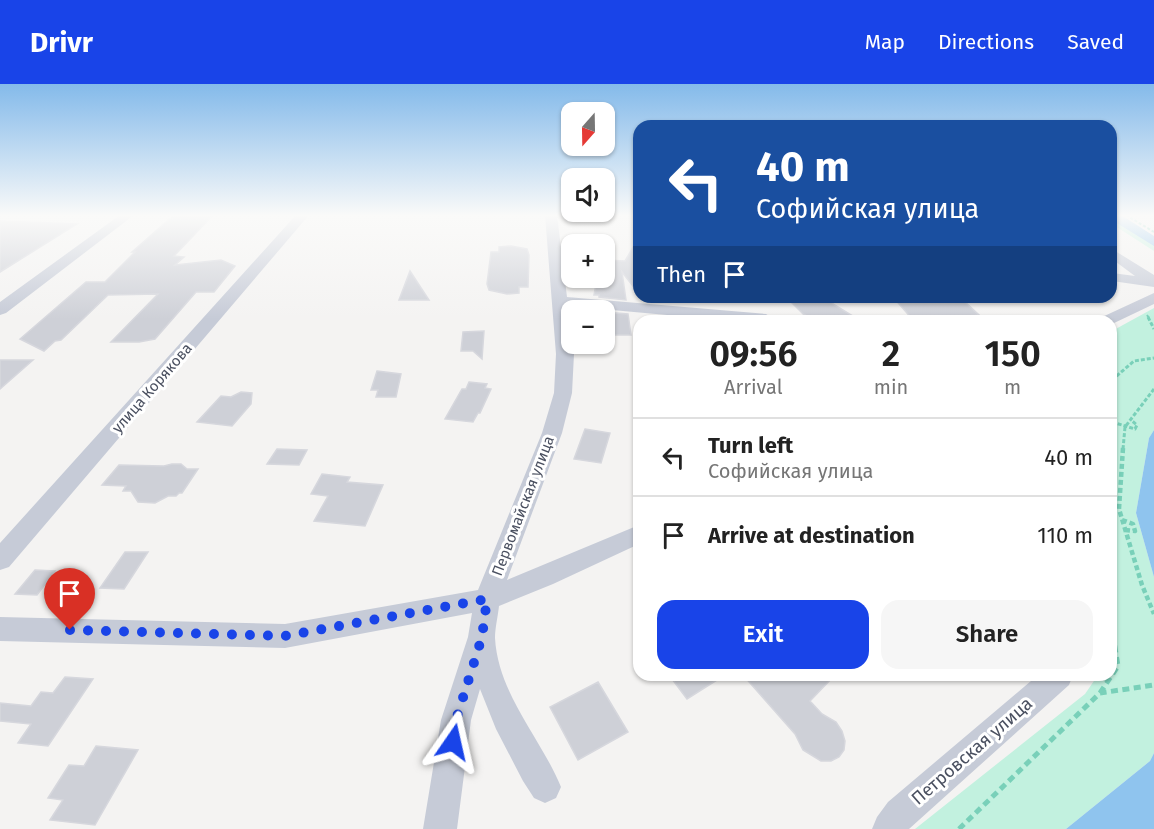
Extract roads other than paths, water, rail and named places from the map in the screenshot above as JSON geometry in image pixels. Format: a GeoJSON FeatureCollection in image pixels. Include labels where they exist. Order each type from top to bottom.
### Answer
{"type":"FeatureCollection","features":[{"type":"Feature","properties":{"kind":"street"},"geometry":{"type":"LineString","coordinates":[[0,310],[81,250]]}},
{"type":"Feature","properties":{"kind":"street","name":"улица Корякова"},"geometry":{"type":"LineString","coordinates":[[0,560],[272,250]]}},
{"type":"Feature","properties":{"kind":"street","name":"Первомайская улица"},"geometry":{"type":"LineString","coordinates":[[440,829],[456,720],[482,637],[487,599],[552,434],[563,393],[565,354],[555,250]]}},
{"type":"Feature","properties":{"kind":"street"},"geometry":{"type":"LineString","coordinates":[[1117,256],[1154,282]]}},
{"type":"Feature","properties":{"kind":"street"},"geometry":{"type":"LineString","coordinates":[[1117,278],[1154,282]]}},
{"type":"Feature","properties":{"kind":"street"},"geometry":{"type":"LineString","coordinates":[[1117,280],[1138,291],[1147,301],[1117,316]]}},
{"type":"Feature","properties":{"kind":"street"},"geometry":{"type":"LineString","coordinates":[[560,301],[720,315]]}},
{"type":"Feature","properties":{"kind":"street"},"geometry":{"type":"LineString","coordinates":[[0,628],[285,636],[487,599],[544,577],[633,537]]}},
{"type":"Feature","properties":{"kind":"street"},"geometry":{"type":"LineString","coordinates":[[482,637],[488,673],[510,728],[545,787]]}},
{"type":"Feature","properties":{"kind":"street","name":"Петровская улица"},"geometry":{"type":"LineString","coordinates":[[889,829],[900,814],[1052,681]]}},
{"type":"Feature","properties":{"kind":"water"},"geometry":{"type":"Polygon","coordinates":[[[1154,430],[1154,577],[1136,513],[1149,438],[1154,430]]]}},
{"type":"Feature","properties":{"kind":"water"},"geometry":{"type":"Polygon","coordinates":[[[1154,753],[1154,829],[1066,829],[1150,761],[1154,753]]]}}]}
